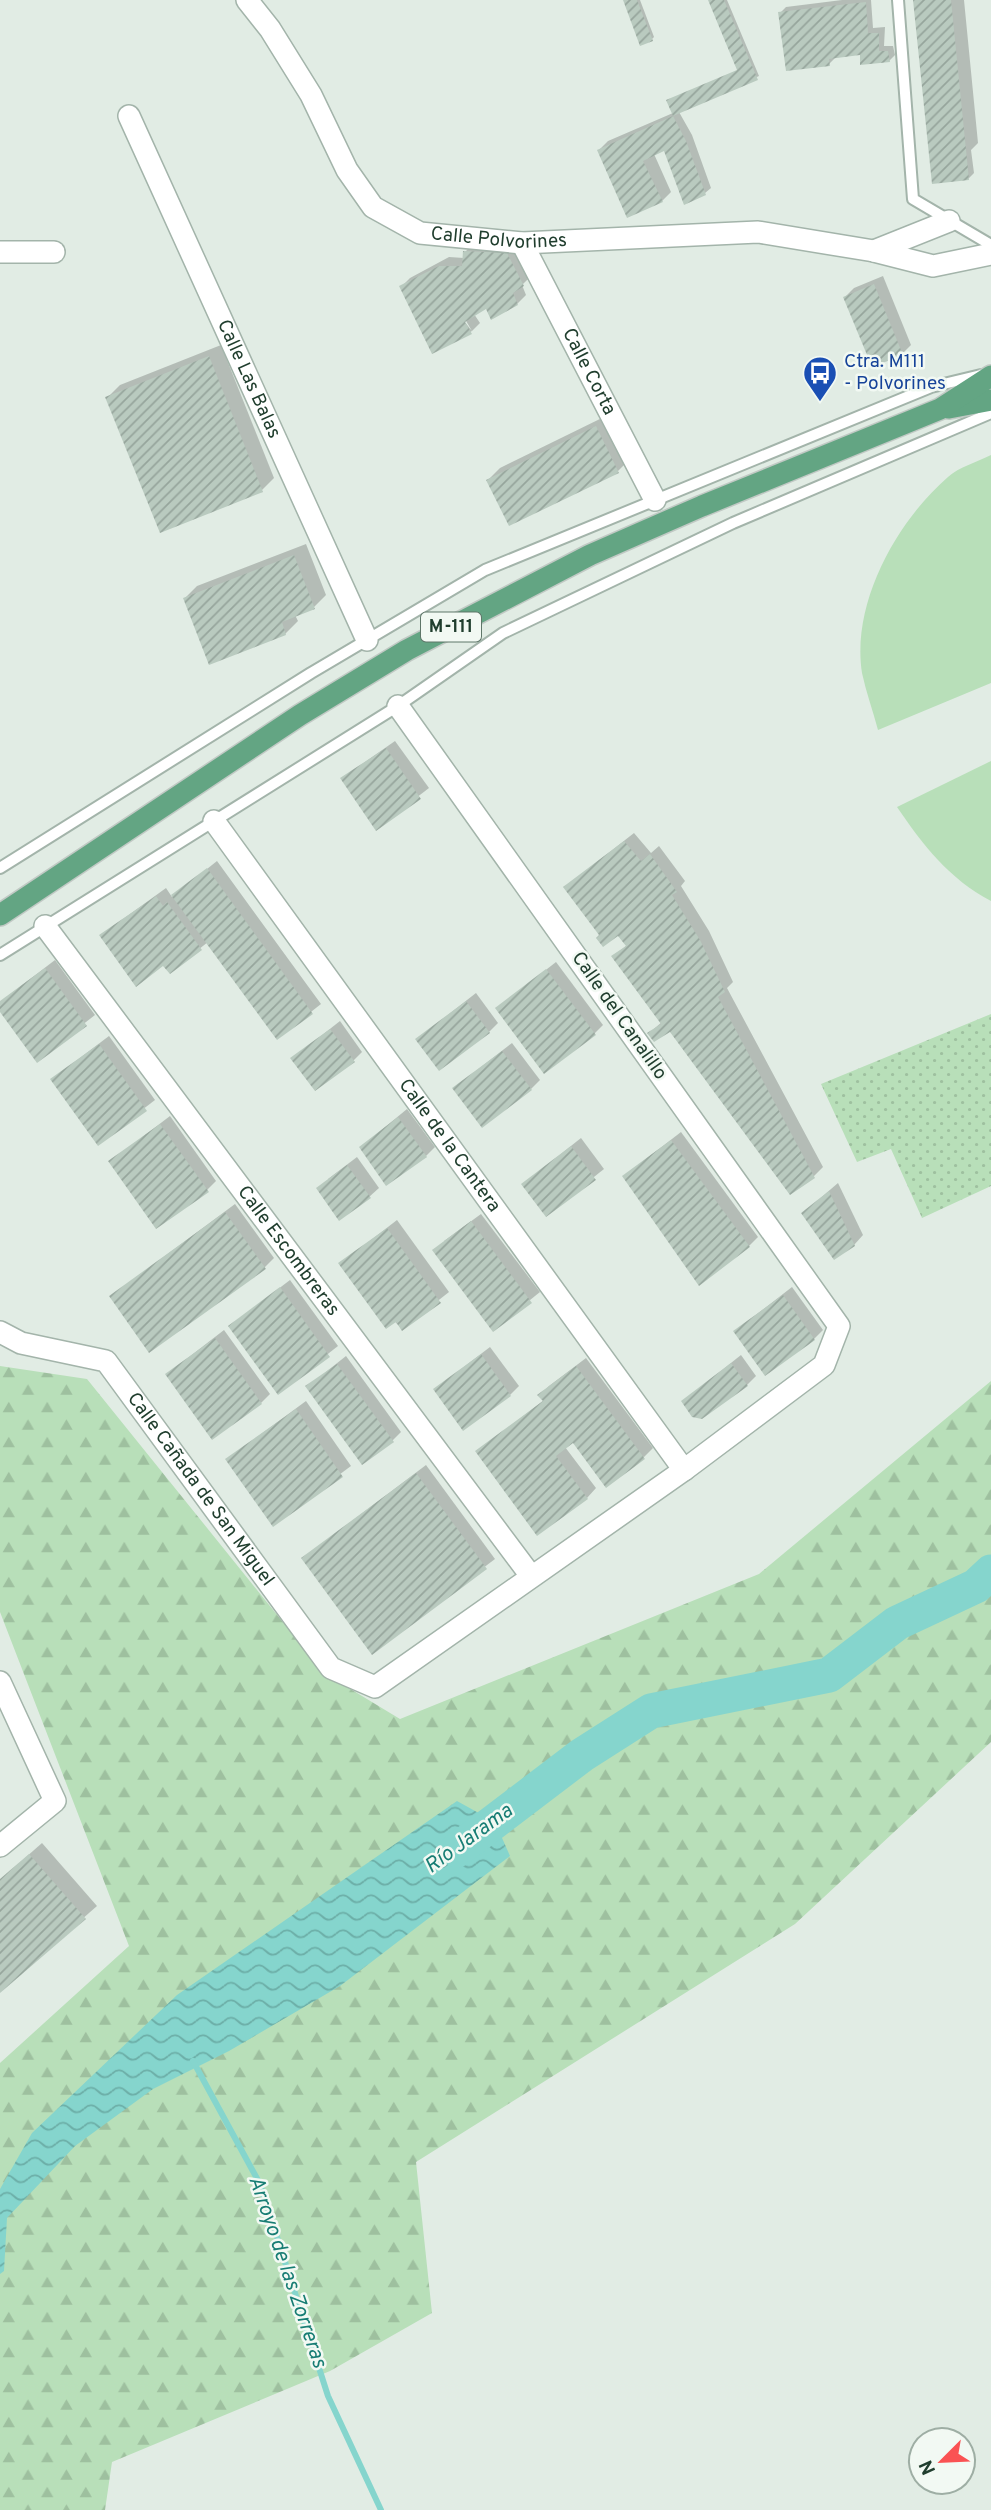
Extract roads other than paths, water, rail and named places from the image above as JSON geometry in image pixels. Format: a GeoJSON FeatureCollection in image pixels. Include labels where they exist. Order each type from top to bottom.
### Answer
{"type":"FeatureCollection","features":[{"type":"Feature","properties":{"kind":"main road","name":"M-111"},"geometry":{"type":"LineString","coordinates":[[940,409],[991,374]]}},
{"type":"Feature","properties":{"kind":"main road","name":"M-111"},"geometry":{"type":"LineString","coordinates":[[0,915],[300,715],[407,650],[590,555],[702,506],[940,409],[991,400]]}},
{"type":"Feature","properties":{"kind":"street","name":"Calle Polvorines"},"geometry":{"type":"LineString","coordinates":[[247,0],[271,29],[311,94],[347,170],[373,207],[420,233],[522,243],[758,232],[874,251],[933,266],[991,254]]}},
{"type":"Feature","properties":{"kind":"street","name":"Calle Las Balas"},"geometry":{"type":"LineString","coordinates":[[130,116],[367,640]]}},
{"type":"Feature","properties":{"kind":"street"},"geometry":{"type":"LineString","coordinates":[[874,251],[949,221]]}},
{"type":"Feature","properties":{"kind":"street","name":"Calle Corta"},"geometry":{"type":"LineString","coordinates":[[522,243],[655,500]]}},
{"type":"Feature","properties":{"kind":"street"},"geometry":{"type":"LineString","coordinates":[[0,252],[54,252]]}},
{"type":"Feature","properties":{"kind":"street","name":"Calle del Canalillo"},"geometry":{"type":"LineString","coordinates":[[398,706],[839,1326],[824,1365],[684,1470]]}},
{"type":"Feature","properties":{"kind":"street","name":"Calle de la Cantera"},"geometry":{"type":"LineString","coordinates":[[214,821],[684,1470]]}},
{"type":"Feature","properties":{"kind":"street","name":"Calle Escombreras"},"geometry":{"type":"LineString","coordinates":[[45,926],[531,1576]]}},
{"type":"Feature","properties":{"kind":"street","name":"Calle Cañada de San Miguel"},"geometry":{"type":"LineString","coordinates":[[0,1332],[20,1343],[106,1361],[331,1668],[375,1687],[531,1576]]}},
{"type":"Feature","properties":{"kind":"street"},"geometry":{"type":"LineString","coordinates":[[531,1576],[684,1470]]}},
{"type":"Feature","properties":{"kind":"street"},"geometry":{"type":"LineString","coordinates":[[0,1682],[55,1801],[0,1846]]}},
{"type":"Feature","properties":{"kind":"lane"},"geometry":{"type":"LineString","coordinates":[[898,0],[913,200],[991,245]]}},
{"type":"Feature","properties":{"kind":"lane"},"geometry":{"type":"LineString","coordinates":[[0,869],[367,640],[485,570],[931,387],[991,374]]}},
{"type":"Feature","properties":{"kind":"lane"},"geometry":{"type":"LineString","coordinates":[[0,955],[398,706],[503,634],[733,523],[991,412]]}},
{"type":"Feature","properties":{"kind":"water"},"geometry":{"type":"Polygon","coordinates":[[[457,1801],[495,1822],[510,1856],[340,1986],[229,2051],[153,2089],[75,2146],[7,2218],[4,2271],[0,2274],[0,2189],[32,2133],[177,1995],[457,1801]]]}},
{"type":"Feature","properties":{"kind":"waterway","name":"Río Jarama"},"geometry":{"type":"LineString","coordinates":[[457,1850],[582,1755],[651,1711],[829,1675],[897,1623],[976,1586],[991,1572]]}},
{"type":"Feature","properties":{"kind":"waterway","name":"Arroyo de las Zorreras"},"geometry":{"type":"LineString","coordinates":[[193,2061],[260,2184],[328,2396],[381,2510]]}},
{"type":"Feature","properties":{"kind":"place","name":"Ctra. M111 - Polvorines"},"geometry":{"type":"Point","coordinates":[820,403]}}]}
